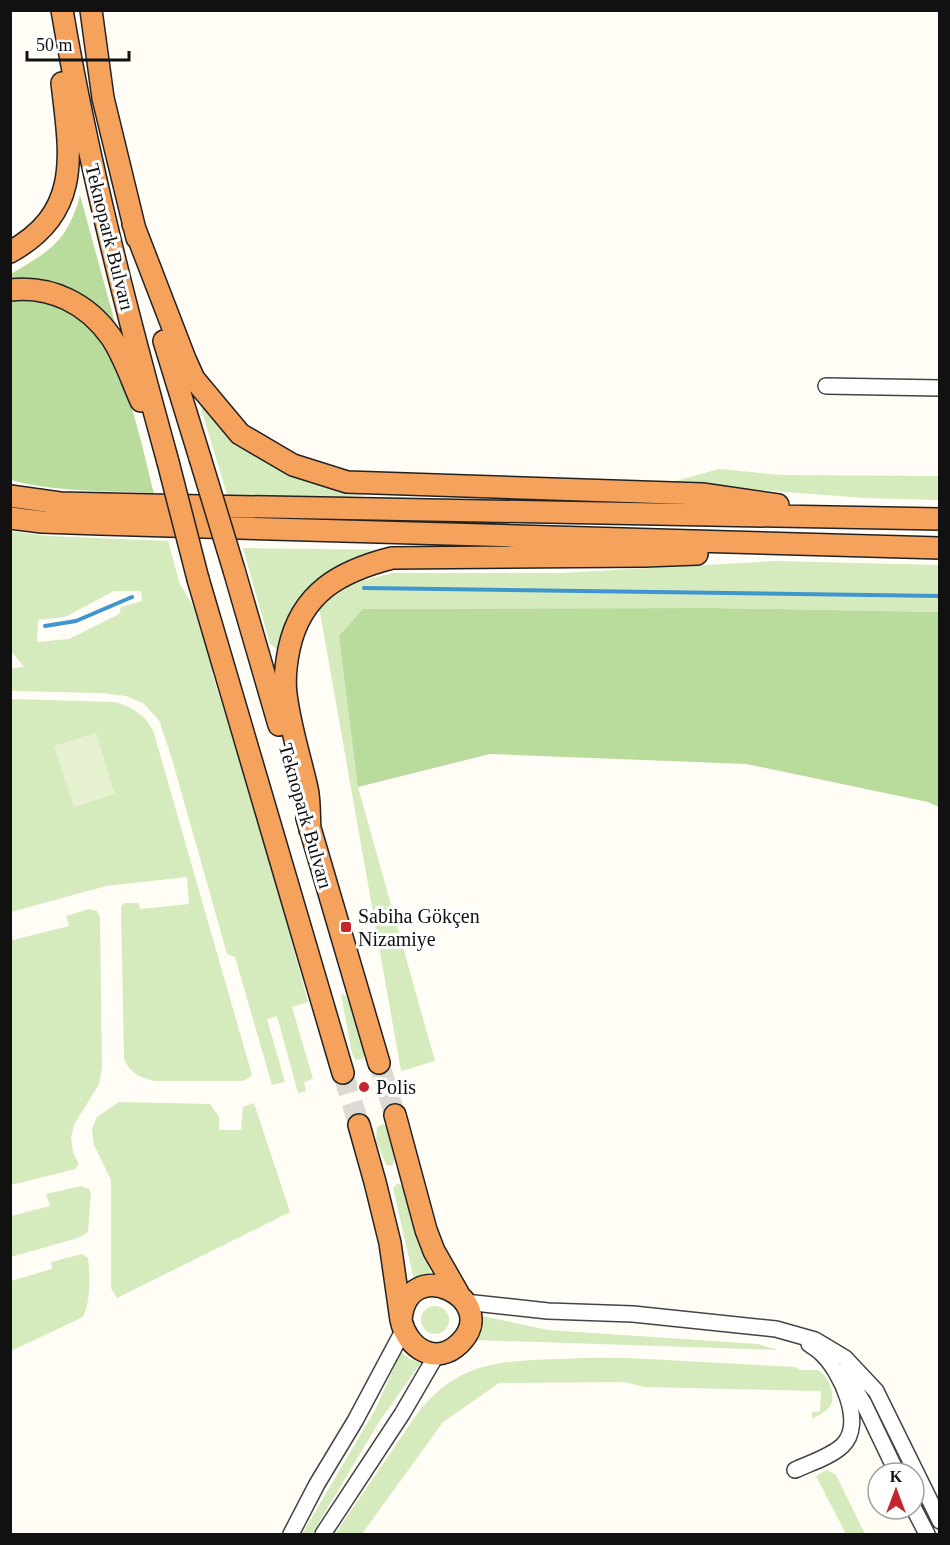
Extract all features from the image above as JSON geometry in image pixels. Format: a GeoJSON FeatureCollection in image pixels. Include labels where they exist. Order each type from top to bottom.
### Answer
{"type":"FeatureCollection","features":[{"type":"Feature","properties":{"kind":"highway"},"geometry":{"type":"LineString","coordinates":[[10,252],[36,236],[46,225],[62,199],[66,186],[68,142],[57,34],[59,10]]}},
{"type":"Feature","properties":{"kind":"highway","name":"Teknopark Bulvarı"},"geometry":{"type":"LineString","coordinates":[[59,10],[93,171],[168,462]]}},
{"type":"Feature","properties":{"kind":"highway","name":"Teknopark Bulvarı"},"geometry":{"type":"LineString","coordinates":[[91,10],[104,98],[161,333],[234,570],[379,1063]]}},
{"type":"Feature","properties":{"kind":"highway"},"geometry":{"type":"LineString","coordinates":[[133,224],[194,379],[240,434],[293,465],[347,482],[702,494],[865,517]]}},
{"type":"Feature","properties":{"kind":"highway"},"geometry":{"type":"LineString","coordinates":[[10,290],[38,290],[55,293],[86,310],[99,322],[112,339],[168,462],[198,579],[343,1073]]}},
{"type":"Feature","properties":{"kind":"highway"},"geometry":{"type":"LineString","coordinates":[[10,496],[60,502],[148,506],[939,519]]}},
{"type":"Feature","properties":{"kind":"highway"},"geometry":{"type":"LineString","coordinates":[[10,518],[100,525],[939,548]]}},
{"type":"Feature","properties":{"kind":"highway"},"geometry":{"type":"LineString","coordinates":[[310,830],[308,790],[293,735],[286,693],[287,659],[302,613],[325,587],[342,575],[364,565],[393,558],[645,556],[879,547]]}},
{"type":"Feature","properties":{"kind":"highway"},"geometry":{"type":"LineString","coordinates":[[358,1125],[390,1243],[402,1326],[408,1340],[416,1348],[437,1353],[454,1348],[465,1336],[470,1321],[461,1298],[445,1272],[430,1240],[394,1115]]}},
{"type":"Feature","properties":{"kind":"highway"},"geometry":{"type":"LineString","coordinates":[[402,1326],[406,1302],[420,1289],[440,1286],[461,1298]]}},
{"type":"Feature","properties":{"kind":"street"},"geometry":{"type":"LineString","coordinates":[[826,386],[939,388]]}},
{"type":"Feature","properties":{"kind":"street"},"geometry":{"type":"LineString","coordinates":[[461,1298],[548,1311],[633,1314],[789,1331],[815,1340],[844,1358],[869,1382],[884,1405],[939,1521]]}},
{"type":"Feature","properties":{"kind":"street"},"geometry":{"type":"LineString","coordinates":[[291,1534],[317,1484],[355,1421],[402,1326]]}},
{"type":"Feature","properties":{"kind":"street"},"geometry":{"type":"LineString","coordinates":[[789,1331],[821,1353],[841,1381],[852,1415],[849,1437],[843,1446],[795,1470]]}},
{"type":"Feature","properties":{"kind":"street"},"geometry":{"type":"LineString","coordinates":[[789,1331],[824,1350],[843,1371],[864,1404],[891,1461]]}},
{"type":"Feature","properties":{"kind":"street"},"geometry":{"type":"LineString","coordinates":[[323,1534],[402,1414],[437,1353]]}},
{"type":"Feature","properties":{"kind":"street"},"geometry":{"type":"LineString","coordinates":[[281,1534],[317,1484]]}},
{"type":"Feature","properties":{"kind":"green space"},"geometry":{"type":"Polygon","coordinates":[[[80,195],[117,330],[11,286],[11,274],[47,251],[63,234],[70,224],[80,195]]]}},
{"type":"Feature","properties":{"kind":"green space"},"geometry":{"type":"Polygon","coordinates":[[[10,302],[40,303],[65,309],[80,318],[95,332],[108,351],[129,398],[154,493],[63,489],[11,480],[10,302]]]}},
{"type":"Feature","properties":{"kind":"green space"},"geometry":{"type":"Polygon","coordinates":[[[207,404],[273,464],[308,481],[366,496],[229,501],[201,408],[207,404]]]}},
{"type":"Feature","properties":{"kind":"green space"},"geometry":{"type":"Polygon","coordinates":[[[719,469],[781,475],[939,476],[939,500],[865,498],[668,483],[719,469]]]}},
{"type":"Feature","properties":{"kind":"green space"},"geometry":{"type":"Polygon","coordinates":[[[11,531],[48,536],[168,541],[180,584],[193,606],[213,668],[212,673],[263,835],[308,1002],[292,1007],[313,1079],[304,1082],[306,1091],[298,1093],[277,1016],[267,1019],[285,1082],[272,1085],[235,957],[227,954],[159,720],[143,703],[126,696],[100,693],[11,691],[10,668],[24,667],[11,651],[11,531]],[[114,591],[65,617],[38,620],[37,642],[69,639],[119,614],[121,607],[142,601],[141,591],[114,591]]]}},
{"type":"Feature","properties":{"kind":"green space"},"geometry":{"type":"Polygon","coordinates":[[[243,548],[399,550],[357,560],[332,571],[310,587],[300,599],[280,652],[270,644],[243,548]]]}},
{"type":"Feature","properties":{"kind":"green space"},"geometry":{"type":"Polygon","coordinates":[[[776,561],[939,565],[939,612],[714,608],[363,609],[358,787],[435,1061],[401,1071],[319,607],[354,583],[392,573],[560,573],[776,561]]]}},
{"type":"Feature","properties":{"kind":"green space"},"geometry":{"type":"Polygon","coordinates":[[[714,608],[939,612],[939,807],[928,802],[746,764],[490,754],[358,787],[339,636],[363,609],[714,608]]]}},
{"type":"Feature","properties":{"kind":"green space"},"geometry":{"type":"Polygon","coordinates":[[[11,699],[115,702],[137,712],[153,730],[252,1075],[248,1079],[242,1081],[155,1081],[136,1074],[124,1059],[121,907],[124,903],[139,903],[140,909],[189,904],[187,877],[106,886],[11,912],[11,699]]]}},
{"type":"Feature","properties":{"kind":"green space"},"geometry":{"type":"Polygon","coordinates":[[[96,733],[115,794],[74,807],[54,746],[96,733]]]}},
{"type":"Feature","properties":{"kind":"green space"},"geometry":{"type":"Polygon","coordinates":[[[89,909],[97,911],[100,917],[102,1067],[99,1084],[74,1125],[71,1138],[73,1152],[79,1164],[75,1169],[11,1185],[11,931],[13,940],[69,926],[66,916],[89,909]]]}},
{"type":"Feature","properties":{"kind":"green space"},"geometry":{"type":"Polygon","coordinates":[[[341,994],[346,996],[366,1050],[363,1059],[356,1060],[352,1054],[341,994]]]}},
{"type":"Feature","properties":{"kind":"green space"},"geometry":{"type":"Polygon","coordinates":[[[119,1102],[210,1104],[219,1117],[219,1130],[241,1130],[243,1107],[254,1103],[290,1212],[117,1298],[111,1288],[111,1180],[94,1145],[92,1129],[97,1117],[119,1102]]]}},
{"type":"Feature","properties":{"kind":"green space"},"geometry":{"type":"Polygon","coordinates":[[[383,1124],[388,1127],[393,1147],[392,1166],[386,1165],[376,1140],[377,1127],[383,1124]]]}},
{"type":"Feature","properties":{"kind":"green space"},"geometry":{"type":"Polygon","coordinates":[[[398,1183],[402,1186],[431,1273],[414,1280],[393,1188],[398,1183]]]}},
{"type":"Feature","properties":{"kind":"green space"},"geometry":{"type":"Polygon","coordinates":[[[81,1186],[89,1189],[91,1194],[88,1232],[78,1238],[11,1257],[11,1216],[50,1206],[46,1194],[81,1186]]]}},
{"type":"Feature","properties":{"kind":"green space"},"geometry":{"type":"Polygon","coordinates":[[[82,1254],[88,1258],[89,1280],[89,1296],[83,1317],[11,1351],[11,1281],[52,1269],[51,1262],[82,1254]]]}},
{"type":"Feature","properties":{"kind":"green space"},"geometry":{"type":"Polygon","coordinates":[[[435,1306],[445,1310],[449,1320],[445,1330],[435,1334],[425,1330],[421,1320],[425,1310],[435,1306]]]}},
{"type":"Feature","properties":{"kind":"green space"},"geometry":{"type":"Polygon","coordinates":[[[478,1315],[548,1330],[758,1344],[778,1350],[474,1340],[478,1315]]]}},
{"type":"Feature","properties":{"kind":"green space"},"geometry":{"type":"Polygon","coordinates":[[[401,1352],[421,1363],[379,1422],[312,1534],[302,1534],[375,1410],[401,1352]]]}},
{"type":"Feature","properties":{"kind":"green space"},"geometry":{"type":"Polygon","coordinates":[[[581,1358],[628,1358],[818,1370],[826,1377],[833,1397],[827,1410],[812,1419],[812,1412],[820,1411],[821,1391],[644,1387],[624,1382],[499,1383],[443,1422],[362,1534],[335,1534],[417,1414],[452,1380],[491,1365],[581,1358]]]}},
{"type":"Feature","properties":{"kind":"green space"},"geometry":{"type":"Polygon","coordinates":[[[827,1470],[836,1475],[865,1534],[846,1534],[816,1476],[827,1470]]]}},
{"type":"Feature","properties":{"kind":"waterway"},"geometry":{"type":"LineString","coordinates":[[364,588],[940,596]]}},
{"type":"Feature","properties":{"kind":"waterway"},"geometry":{"type":"LineString","coordinates":[[45,626],[76,621],[132,597]]}},
{"type":"Feature","properties":{"kind":"tunnel"},"geometry":{"type":"LineString","coordinates":[[379,1063],[395,1115]]}},
{"type":"Feature","properties":{"kind":"tunnel"},"geometry":{"type":"LineString","coordinates":[[343,1073],[359,1125]]}},
{"type":"Feature","properties":{"kind":"place","name":"Sabiha Gökçen Nizamiye"},"geometry":{"type":"Point","coordinates":[346,927]}},
{"type":"Feature","properties":{"kind":"place","name":"Polis"},"geometry":{"type":"Point","coordinates":[364,1087]}}]}
